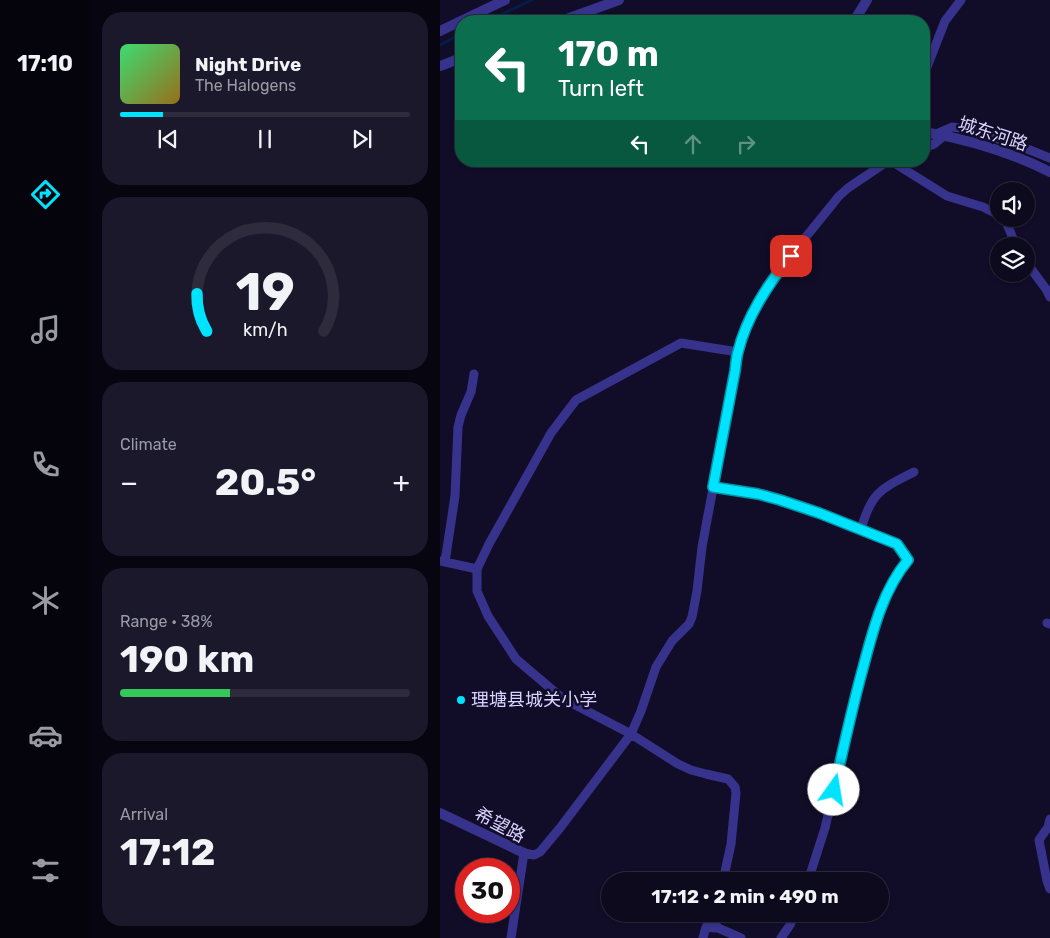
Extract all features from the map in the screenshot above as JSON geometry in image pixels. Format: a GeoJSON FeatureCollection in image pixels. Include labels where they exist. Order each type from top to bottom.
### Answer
{"type":"FeatureCollection","features":[{"type":"Feature","properties":{"kind":"street"},"geometry":{"type":"LineString","coordinates":[[474,15],[505,0]]}},
{"type":"Feature","properties":{"kind":"street"},"geometry":{"type":"LineString","coordinates":[[578,15],[619,0]]}},
{"type":"Feature","properties":{"kind":"street"},"geometry":{"type":"LineString","coordinates":[[858,15],[867,0]]}},
{"type":"Feature","properties":{"kind":"street"},"geometry":{"type":"LineString","coordinates":[[930,59],[945,21],[961,0]]}},
{"type":"Feature","properties":{"kind":"street"},"geometry":{"type":"LineString","coordinates":[[440,31],[455,24]]}},
{"type":"Feature","properties":{"kind":"street"},"geometry":{"type":"LineString","coordinates":[[440,66],[455,60]]}},
{"type":"Feature","properties":{"kind":"street"},"geometry":{"type":"LineString","coordinates":[[930,146],[934,144],[940,135],[952,128],[960,128],[1015,144],[1050,158]]}},
{"type":"Feature","properties":{"kind":"street","name":"城东河路"},"geometry":{"type":"LineString","coordinates":[[930,133],[998,150],[1050,172]]}},
{"type":"Feature","properties":{"kind":"street"},"geometry":{"type":"LineString","coordinates":[[524,852],[534,855],[540,852],[631,734],[656,667],[672,641],[689,624],[692,617],[702,547],[738,352],[752,315],[785,262],[839,196],[881,167]]}},
{"type":"Feature","properties":{"kind":"street"},"geometry":{"type":"LineString","coordinates":[[900,167],[947,196],[990,211]]}},
{"type":"Feature","properties":{"kind":"street"},"geometry":{"type":"LineString","coordinates":[[1035,274],[1050,297]]}},
{"type":"Feature","properties":{"kind":"street"},"geometry":{"type":"LineString","coordinates":[[725,872],[731,844],[736,793],[735,788],[728,779],[691,770],[678,764],[631,734],[562,698],[516,659],[488,616],[478,591],[477,569],[551,433],[576,400],[681,343],[738,352]]}},
{"type":"Feature","properties":{"kind":"street"},"geometry":{"type":"LineString","coordinates":[[474,374],[471,392],[458,426],[455,496],[442,562],[477,569]]}},
{"type":"Feature","properties":{"kind":"street"},"geometry":{"type":"LineString","coordinates":[[861,529],[868,506],[878,493],[883,488],[914,472]]}},
{"type":"Feature","properties":{"kind":"street"},"geometry":{"type":"LineString","coordinates":[[713,487],[758,494],[780,500],[861,529],[897,544],[908,560],[889,589],[879,613],[856,695],[825,828],[811,872]]}},
{"type":"Feature","properties":{"kind":"street","name":"希望路"},"geometry":{"type":"LineString","coordinates":[[440,813],[524,852],[511,938]]}},
{"type":"Feature","properties":{"kind":"street"},"geometry":{"type":"LineString","coordinates":[[1050,819],[1048,827],[1039,840],[1050,889]]}},
{"type":"Feature","properties":{"kind":"street"},"geometry":{"type":"LineString","coordinates":[[715,922],[720,930],[742,938]]}},
{"type":"Feature","properties":{"kind":"street"},"geometry":{"type":"LineString","coordinates":[[781,938],[791,922]]}},
{"type":"Feature","properties":{"kind":"street"},"geometry":{"type":"LineString","coordinates":[[703,938],[706,927],[714,928],[716,926]]}},
{"type":"Feature","properties":{"kind":"waterway"},"geometry":{"type":"LineString","coordinates":[[501,15],[532,0]]}},
{"type":"Feature","properties":{"kind":"waterway"},"geometry":{"type":"LineString","coordinates":[[440,45],[455,37]]}},
{"type":"Feature","properties":{"kind":"place","name":"理塘县城关小学"},"geometry":{"type":"Point","coordinates":[461,700]}},
{"type":"Feature","properties":{"kind":"route"},"geometry":{"type":"LineString","coordinates":[[791,256],[780,269],[752,315],[744,333],[738,352],[713,487],[758,494],[801,506],[890,540],[900,547],[908,560],[893,581],[879,613],[856,695],[834,790]]}}]}
